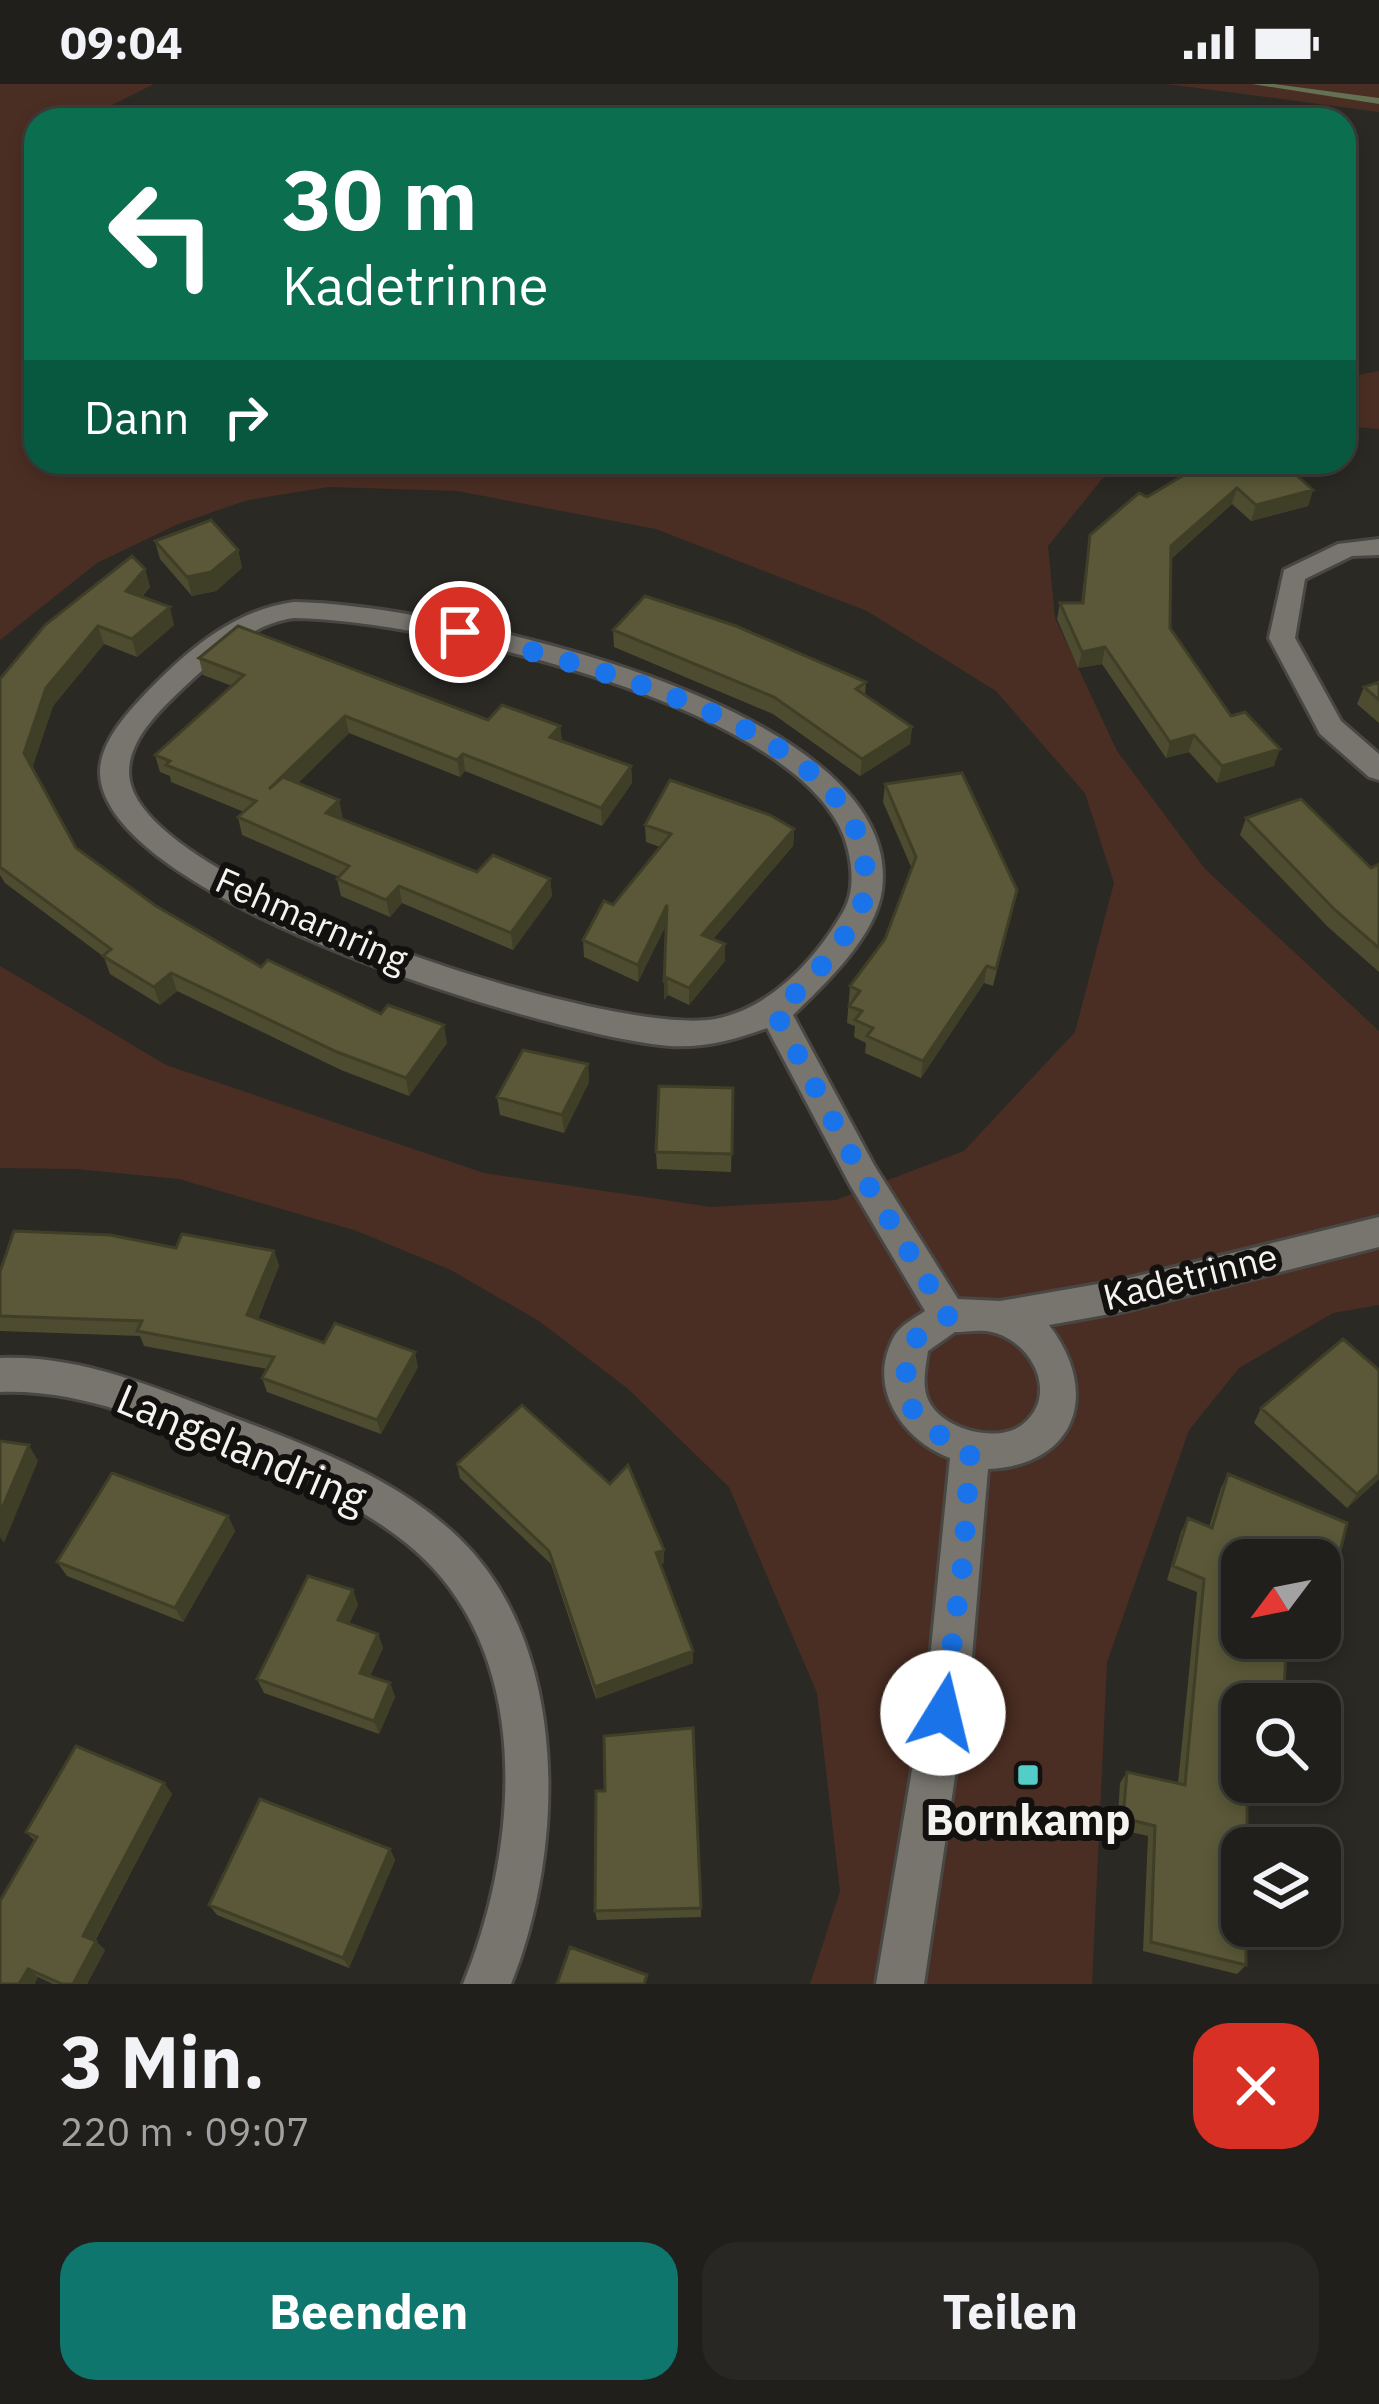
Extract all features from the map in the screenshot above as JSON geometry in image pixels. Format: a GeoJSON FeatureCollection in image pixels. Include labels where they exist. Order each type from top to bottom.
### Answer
{"type":"FeatureCollection","features":[{"type":"Feature","properties":{"kind":"street"},"geometry":{"type":"LineString","coordinates":[[1379,547],[1347,549],[1293,574],[1282,638],[1330,727],[1379,770]]}},
{"type":"Feature","properties":{"kind":"street","name":"Fehmarnring"},"geometry":{"type":"LineString","coordinates":[[312,610],[423,622],[652,689],[776,747],[816,777],[844,807],[862,840],[868,894],[814,979],[775,1012],[705,1034],[610,1025],[538,1008],[284,914],[163,846],[138,823],[121,797],[114,766],[129,729],[236,630],[262,617],[312,610]]}},
{"type":"Feature","properties":{"kind":"street"},"geometry":{"type":"LineString","coordinates":[[775,1012],[862,1175],[948,1316],[911,1342],[902,1385],[923,1427],[970,1453],[1011,1453],[1044,1435],[1062,1403],[1058,1368],[1036,1336],[1001,1317]]}},
{"type":"Feature","properties":{"kind":"street","name":"Kadetrinne"},"geometry":{"type":"LineString","coordinates":[[948,1316],[1001,1317],[1121,1296],[1379,1232]]}},
{"type":"Feature","properties":{"kind":"street","name":"Langelandring"},"geometry":{"type":"LineString","coordinates":[[0,1376],[30,1372],[116,1391],[263,1447],[387,1509],[450,1556],[491,1618],[516,1678],[526,1765],[524,1854],[507,1946],[487,1984]]}},
{"type":"Feature","properties":{"kind":"street"},"geometry":{"type":"LineString","coordinates":[[906,1982],[950,1669],[970,1453]]}},
{"type":"Feature","properties":{"kind":"shaded area"},"geometry":{"type":"Polygon","coordinates":[[[0,84],[154,84],[106,108],[24,108],[24,474],[1115,474],[1102,479],[1048,546],[1055,618],[1117,751],[1205,869],[1379,1031],[1379,1305],[1333,1313],[1239,1368],[1189,1430],[1107,1662],[1092,1984],[810,1984],[840,1891],[817,1693],[729,1487],[627,1388],[539,1321],[451,1270],[357,1231],[179,1179],[76,1169],[0,1168],[0,966],[166,1065],[484,1173],[711,1207],[836,1200],[964,1151],[1075,1032],[1114,883],[1085,793],[996,691],[867,611],[656,529],[457,491],[329,487],[248,500],[178,524],[97,563],[0,640],[0,84]]]}},
{"type":"Feature","properties":{"kind":"shaded area"},"geometry":{"type":"Polygon","coordinates":[[[1167,84],[1379,84],[1379,112],[1167,84]]]}},
{"type":"Feature","properties":{"kind":"shaded area"},"geometry":{"type":"Polygon","coordinates":[[[1379,371],[1379,429],[1356,427],[1356,376],[1379,371]]]}},
{"type":"Feature","properties":{"kind":"building"},"geometry":{"type":"Polygon","coordinates":[[[1186,474],[1295,474],[1313,490],[1256,505],[1237,488],[1171,546],[1170,628],[1231,716],[1245,712],[1280,749],[1222,766],[1194,735],[1170,742],[1105,647],[1082,652],[1060,603],[1083,603],[1090,535],[1139,493],[1147,497],[1186,474]]]}},
{"type":"Feature","properties":{"kind":"building"},"geometry":{"type":"Polygon","coordinates":[[[211,520],[238,550],[211,572],[187,577],[155,541],[211,520]]]}},
{"type":"Feature","properties":{"kind":"building"},"geometry":{"type":"Polygon","coordinates":[[[132,556],[145,569],[126,591],[170,607],[132,639],[98,626],[46,688],[24,753],[76,848],[156,906],[261,967],[268,960],[381,1014],[388,1005],[444,1025],[406,1078],[337,1052],[171,973],[154,987],[103,956],[111,949],[0,867],[0,679],[45,625],[132,556]]]}},
{"type":"Feature","properties":{"kind":"building"},"geometry":{"type":"Polygon","coordinates":[[[645,596],[736,626],[866,682],[856,689],[912,727],[862,759],[774,697],[613,630],[645,596]]]}},
{"type":"Feature","properties":{"kind":"building"},"geometry":{"type":"Polygon","coordinates":[[[238,626],[488,720],[502,705],[560,726],[550,737],[631,766],[601,808],[463,754],[457,760],[345,716],[269,789],[283,777],[339,800],[326,813],[477,872],[493,855],[550,879],[511,933],[399,886],[386,900],[337,879],[349,866],[238,817],[256,801],[166,765],[170,761],[155,755],[244,675],[199,658],[238,626]]]}},
{"type":"Feature","properties":{"kind":"building"},"geometry":{"type":"Polygon","coordinates":[[[1379,682],[1379,700],[1364,687],[1379,682]]]}},
{"type":"Feature","properties":{"kind":"building"},"geometry":{"type":"Polygon","coordinates":[[[962,773],[1017,890],[996,969],[987,966],[923,1061],[867,1036],[873,1028],[855,1020],[862,1011],[849,1006],[860,991],[850,986],[885,939],[916,857],[885,784],[962,773]]]}},
{"type":"Feature","properties":{"kind":"building"},"geometry":{"type":"Polygon","coordinates":[[[670,780],[770,815],[794,829],[702,935],[725,944],[689,988],[667,978],[664,983],[667,905],[638,965],[583,940],[604,901],[613,905],[671,834],[645,825],[670,780]]]}},
{"type":"Feature","properties":{"kind":"building"},"geometry":{"type":"Polygon","coordinates":[[[1301,799],[1371,868],[1379,864],[1379,948],[1246,818],[1301,799]]]}},
{"type":"Feature","properties":{"kind":"building"},"geometry":{"type":"Polygon","coordinates":[[[523,1050],[588,1064],[562,1115],[497,1097],[523,1050]]]}},
{"type":"Feature","properties":{"kind":"building"},"geometry":{"type":"Polygon","coordinates":[[[659,1086],[733,1088],[732,1154],[656,1152],[659,1086]]]}},
{"type":"Feature","properties":{"kind":"building"},"geometry":{"type":"Polygon","coordinates":[[[14,1231],[110,1235],[176,1248],[182,1234],[274,1251],[247,1315],[324,1343],[335,1323],[415,1352],[377,1420],[262,1378],[274,1357],[137,1331],[142,1321],[0,1316],[0,1272],[14,1231]]]}},
{"type":"Feature","properties":{"kind":"building"},"geometry":{"type":"Polygon","coordinates":[[[1343,1339],[1379,1370],[1379,1474],[1357,1494],[1261,1408],[1343,1339]]]}},
{"type":"Feature","properties":{"kind":"building"},"geometry":{"type":"Polygon","coordinates":[[[522,1405],[610,1484],[628,1465],[664,1550],[656,1553],[693,1651],[595,1687],[549,1551],[457,1464],[522,1405]]]}},
{"type":"Feature","properties":{"kind":"building"},"geometry":{"type":"Polygon","coordinates":[[[0,1441],[29,1445],[0,1513],[0,1441]]]}},
{"type":"Feature","properties":{"kind":"building"},"geometry":{"type":"Polygon","coordinates":[[[112,1473],[228,1516],[175,1608],[57,1562],[112,1473]]]}},
{"type":"Feature","properties":{"kind":"building"},"geometry":{"type":"Polygon","coordinates":[[[1228,1474],[1347,1523],[1341,1548],[1341,1539],[1221,1539],[1221,1659],[1286,1659],[1284,1683],[1221,1683],[1221,1803],[1247,1803],[1247,1827],[1221,1827],[1221,1947],[1246,1947],[1246,1965],[1151,1942],[1155,1826],[1123,1818],[1127,1772],[1185,1785],[1204,1579],[1173,1566],[1188,1518],[1212,1528],[1228,1474]]]}},
{"type":"Feature","properties":{"kind":"building"},"geometry":{"type":"Polygon","coordinates":[[[308,1576],[353,1590],[338,1620],[378,1634],[360,1673],[390,1683],[374,1721],[257,1679],[308,1576]]]}},
{"type":"Feature","properties":{"kind":"building"},"geometry":{"type":"Polygon","coordinates":[[[693,1728],[701,1908],[595,1911],[596,1791],[605,1791],[604,1736],[693,1728]]]}},
{"type":"Feature","properties":{"kind":"building"},"geometry":{"type":"Polygon","coordinates":[[[76,1746],[164,1783],[83,1936],[96,1941],[73,1984],[28,1969],[19,1984],[0,1984],[0,1901],[37,1837],[26,1832],[76,1746]]]}},
{"type":"Feature","properties":{"kind":"building"},"geometry":{"type":"Polygon","coordinates":[[[260,1799],[390,1849],[343,1958],[209,1905],[260,1799]]]}},
{"type":"Feature","properties":{"kind":"building"},"geometry":{"type":"Polygon","coordinates":[[[570,1947],[647,1975],[644,1984],[557,1984],[570,1947]]]}},
{"type":"Feature","properties":{"kind":"waterway"},"geometry":{"type":"LineString","coordinates":[[1256,84],[1379,101]]}},
{"type":"Feature","properties":{"kind":"place","name":"Bornkamp"},"geometry":{"type":"Point","coordinates":[1028,1775]}},
{"type":"Feature","properties":{"kind":"route"},"geometry":{"type":"LineString","coordinates":[[460,632],[652,689],[722,718],[776,747],[816,777],[844,807],[862,840],[868,894],[814,979],[775,1012],[862,1175],[948,1316],[911,1342],[902,1385],[923,1427],[970,1453],[963,1562],[943,1713]]}}]}
